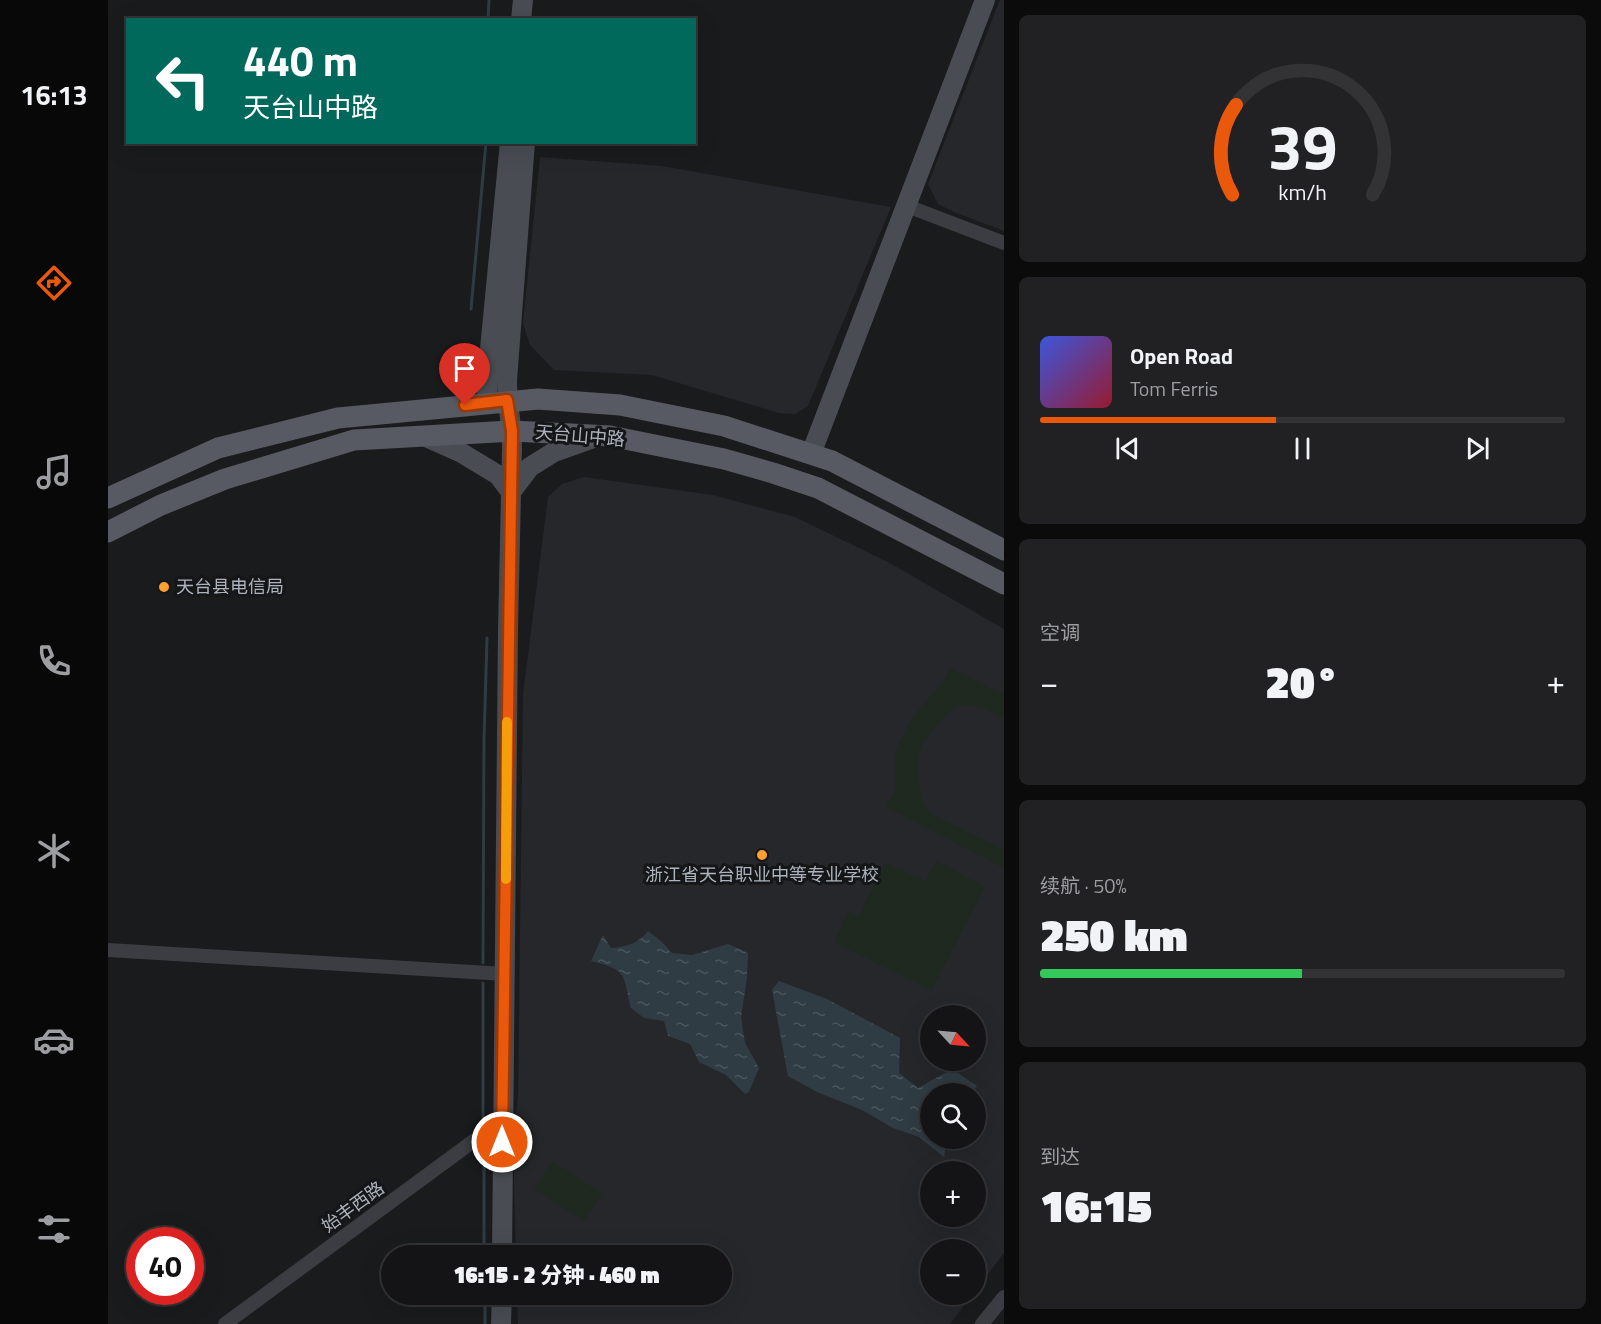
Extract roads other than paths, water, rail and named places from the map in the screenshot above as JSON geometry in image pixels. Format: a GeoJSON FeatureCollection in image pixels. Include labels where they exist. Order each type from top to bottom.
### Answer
{"type":"FeatureCollection","features":[{"type":"Feature","properties":{"kind":"main road","name":"天台山中路"},"geometry":{"type":"LineString","coordinates":[[108,498],[218,448],[338,418],[497,401],[538,399],[620,405],[724,426],[811,454],[832,461],[1004,550]]}},
{"type":"Feature","properties":{"kind":"main road","name":"天台山中路"},"geometry":{"type":"LineString","coordinates":[[108,532],[160,505],[225,479],[354,440],[512,431],[610,436],[724,459],[818,488],[1004,584]]}},
{"type":"Feature","properties":{"kind":"street"},"geometry":{"type":"LineString","coordinates":[[521,18],[523,0]]}},
{"type":"Feature","properties":{"kind":"street"},"geometry":{"type":"LineString","coordinates":[[535,18],[537,0]]}},
{"type":"Feature","properties":{"kind":"street"},"geometry":{"type":"LineString","coordinates":[[811,454],[985,0]]}},
{"type":"Feature","properties":{"kind":"street"},"geometry":{"type":"LineString","coordinates":[[502,1245],[512,431],[487,380],[510,144]]}},
{"type":"Feature","properties":{"kind":"street"},"geometry":{"type":"LineString","coordinates":[[497,401],[525,144]]}},
{"type":"Feature","properties":{"kind":"street"},"geometry":{"type":"LineString","coordinates":[[907,206],[1004,243]]}},
{"type":"Feature","properties":{"kind":"street"},"geometry":{"type":"LineString","coordinates":[[424,436],[460,452],[498,475],[511,492]]}},
{"type":"Feature","properties":{"kind":"street"},"geometry":{"type":"LineString","coordinates":[[511,492],[530,467],[554,452],[599,436]]}},
{"type":"Feature","properties":{"kind":"street"},"geometry":{"type":"LineString","coordinates":[[108,950],[505,974]]}},
{"type":"Feature","properties":{"kind":"street","name":"始丰西路"},"geometry":{"type":"LineString","coordinates":[[225,1324],[502,1120]]}},
{"type":"Feature","properties":{"kind":"street"},"geometry":{"type":"LineString","coordinates":[[982,1324],[1004,1297]]}},
{"type":"Feature","properties":{"kind":"street"},"geometry":{"type":"LineString","coordinates":[[501,1305],[501,1324]]}},
{"type":"Feature","properties":{"kind":"water"},"geometry":{"type":"Polygon","coordinates":[[[648,931],[672,953],[692,955],[728,944],[748,953],[741,1017],[745,1043],[759,1068],[749,1092],[745,1094],[726,1075],[699,1062],[690,1044],[668,1036],[664,1021],[644,1018],[631,1008],[622,975],[612,967],[591,961],[603,935],[611,948],[632,944],[648,931]]]}},
{"type":"Feature","properties":{"kind":"water"},"geometry":{"type":"Polygon","coordinates":[[[779,981],[827,999],[900,1038],[899,1073],[918,1088],[920,1087],[920,1138],[893,1128],[862,1110],[817,1092],[788,1076],[772,990],[779,981]]]}},
{"type":"Feature","properties":{"kind":"water"},"geometry":{"type":"Polygon","coordinates":[[[948,1071],[955,1071],[973,1083],[927,1083],[948,1071]]]}},
{"type":"Feature","properties":{"kind":"water"},"geometry":{"type":"Polygon","coordinates":[[[934,1149],[945,1149],[944,1157],[934,1149]]]}},
{"type":"Feature","properties":{"kind":"waterway"},"geometry":{"type":"LineString","coordinates":[[488,18],[489,0]]}},
{"type":"Feature","properties":{"kind":"waterway"},"geometry":{"type":"LineString","coordinates":[[471,309],[486,144]]}},
{"type":"Feature","properties":{"kind":"waterway"},"geometry":{"type":"LineString","coordinates":[[483,963],[487,638]]}},
{"type":"Feature","properties":{"kind":"waterway"},"geometry":{"type":"LineString","coordinates":[[483,983],[483,1123]]}},
{"type":"Feature","properties":{"kind":"waterway"},"geometry":{"type":"LineString","coordinates":[[484,1144],[484,1245]]}},
{"type":"Feature","properties":{"kind":"waterway"},"geometry":{"type":"LineString","coordinates":[[485,1305],[485,1324]]}},
{"type":"Feature","properties":{"kind":"place","name":"天台县电信局"},"geometry":{"type":"Point","coordinates":[164,587]}},
{"type":"Feature","properties":{"kind":"place","name":"浙江省天台职业中等专业学校"},"geometry":{"type":"Point","coordinates":[762,855]}}]}
